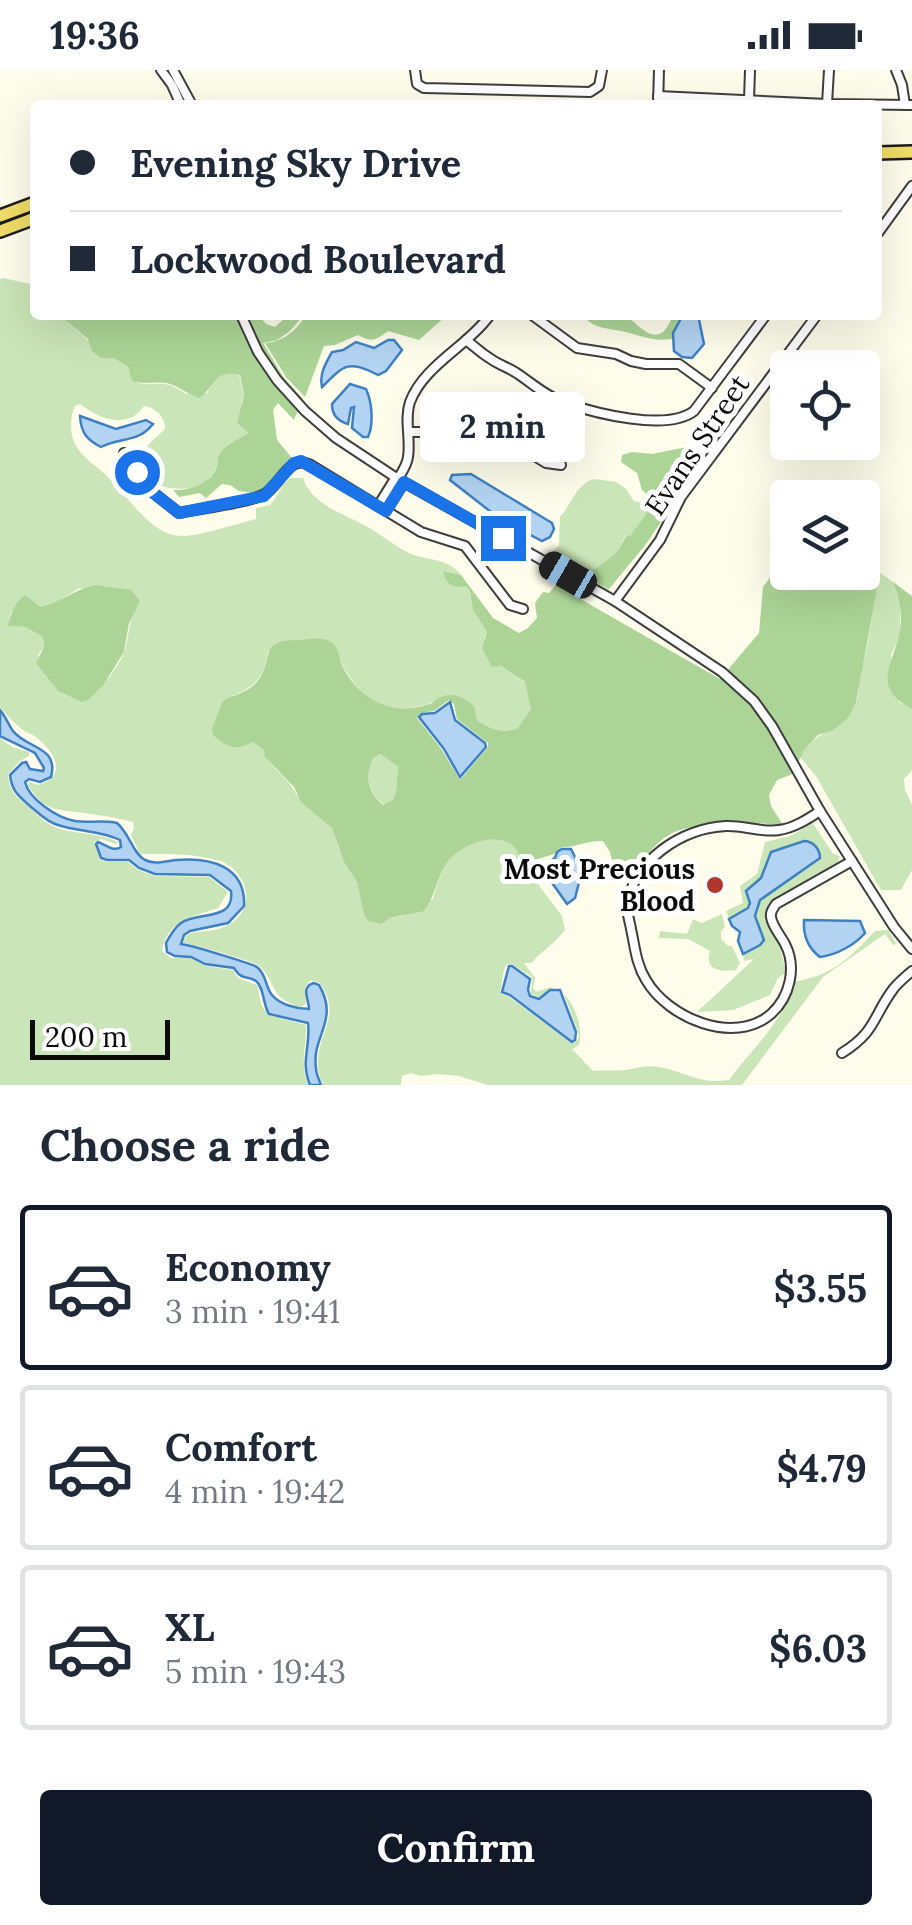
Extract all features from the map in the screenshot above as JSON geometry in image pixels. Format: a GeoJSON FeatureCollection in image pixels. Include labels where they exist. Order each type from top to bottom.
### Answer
{"type":"FeatureCollection","features":[{"type":"Feature","properties":{"kind":"main road"},"geometry":{"type":"LineString","coordinates":[[882,153],[912,152]]}},
{"type":"Feature","properties":{"kind":"main road"},"geometry":{"type":"LineString","coordinates":[[3,222],[30,206]]}},
{"type":"Feature","properties":{"kind":"main road"},"geometry":{"type":"LineString","coordinates":[[3,222],[30,219]]}},
{"type":"Feature","properties":{"kind":"street"},"geometry":{"type":"LineString","coordinates":[[162,70],[179,100]]}},
{"type":"Feature","properties":{"kind":"street"},"geometry":{"type":"LineString","coordinates":[[173,70],[189,100]]}},
{"type":"Feature","properties":{"kind":"street"},"geometry":{"type":"LineString","coordinates":[[415,70],[417,84],[424,88],[590,92],[599,86],[602,70]]}},
{"type":"Feature","properties":{"kind":"street"},"geometry":{"type":"LineString","coordinates":[[658,100],[659,70]]}},
{"type":"Feature","properties":{"kind":"street"},"geometry":{"type":"LineString","coordinates":[[749,100],[750,70]]}},
{"type":"Feature","properties":{"kind":"street"},"geometry":{"type":"LineString","coordinates":[[828,100],[829,70]]}},
{"type":"Feature","properties":{"kind":"street"},"geometry":{"type":"LineString","coordinates":[[882,105],[909,105],[896,70]]}},
{"type":"Feature","properties":{"kind":"street"},"geometry":{"type":"LineString","coordinates":[[882,227],[912,186]]}},
{"type":"Feature","properties":{"kind":"street"},"geometry":{"type":"LineString","coordinates":[[243,320],[277,380],[336,438],[615,602],[722,672],[754,701],[852,862],[912,949]]}},
{"type":"Feature","properties":{"kind":"street"},"geometry":{"type":"LineString","coordinates":[[382,509],[408,462],[408,406],[414,395],[426,377],[485,320]]}},
{"type":"Feature","properties":{"kind":"street"},"geometry":{"type":"LineString","coordinates":[[539,320],[578,348],[646,364],[679,364],[712,388]]}},
{"type":"Feature","properties":{"kind":"street"},"geometry":{"type":"LineString","coordinates":[[466,340],[490,359],[564,402],[634,420],[668,420],[687,417],[762,320]]}},
{"type":"Feature","properties":{"kind":"street","name":"Evans Street"},"geometry":{"type":"LineString","coordinates":[[615,602],[660,540],[682,498],[813,320]]}},
{"type":"Feature","properties":{"kind":"street"},"geometry":{"type":"LineString","coordinates":[[408,432],[456,432],[483,424],[546,463],[561,466]]}},
{"type":"Feature","properties":{"kind":"street"},"geometry":{"type":"LineString","coordinates":[[124,454],[151,491],[179,513],[264,496],[294,463],[301,461],[421,532],[465,546],[510,605],[523,608]]}},
{"type":"Feature","properties":{"kind":"street"},"geometry":{"type":"LineString","coordinates":[[820,811],[774,832],[730,826],[708,828],[683,836],[645,867],[627,909],[636,956],[652,990],[688,1018],[706,1024],[726,1027],[761,1022],[784,1000],[791,974],[788,950],[772,920],[772,908],[852,862]]}},
{"type":"Feature","properties":{"kind":"street"},"geometry":{"type":"LineString","coordinates":[[842,1053],[860,1042],[894,989],[912,971]]}},
{"type":"Feature","properties":{"kind":"green space"},"geometry":{"type":"Polygon","coordinates":[[[3,278],[30,284],[30,320],[65,320],[128,367],[132,381],[170,385],[186,394],[207,393],[220,376],[239,375],[249,433],[222,451],[208,479],[188,488],[160,485],[161,481],[153,479],[142,462],[145,448],[165,429],[156,411],[144,406],[130,418],[113,420],[80,404],[75,406],[71,430],[78,449],[158,528],[185,536],[256,519],[256,508],[270,505],[290,478],[303,478],[313,495],[329,507],[411,554],[456,570],[461,575],[444,571],[466,586],[473,610],[487,632],[484,638],[501,666],[525,680],[532,709],[518,728],[496,730],[477,720],[468,702],[460,699],[439,698],[409,708],[383,705],[353,682],[335,646],[301,640],[268,651],[258,680],[232,696],[243,747],[253,742],[264,750],[296,794],[332,828],[344,862],[357,882],[364,915],[381,923],[403,916],[433,899],[445,866],[461,849],[482,840],[512,844],[562,916],[565,930],[531,963],[524,963],[535,978],[536,992],[553,987],[539,997],[531,994],[532,977],[507,964],[500,993],[573,1044],[579,1038],[578,1032],[564,994],[579,1024],[580,1038],[579,1045],[572,1049],[593,1071],[654,1066],[709,1081],[729,1080],[783,1010],[793,982],[839,965],[875,931],[888,930],[896,943],[894,946],[885,934],[823,977],[742,1085],[487,1085],[459,1076],[411,1073],[402,1076],[401,1085],[323,1085],[318,1061],[329,1004],[320,983],[311,980],[305,987],[306,1004],[301,1007],[283,999],[258,965],[183,943],[191,933],[221,928],[238,917],[246,899],[237,872],[210,858],[140,854],[131,835],[133,822],[52,808],[40,801],[29,782],[38,785],[53,776],[54,757],[0,707],[3,278]],[[79,588],[54,604],[41,607],[26,596],[11,612],[9,626],[25,627],[43,637],[44,647],[38,655],[56,688],[69,696],[90,699],[122,657],[140,601],[79,588]]]}},
{"type":"Feature","properties":{"kind":"green space"},"geometry":{"type":"Polygon","coordinates":[[[65,320],[241,320],[299,408],[294,420],[278,403],[273,410],[277,440],[292,458],[276,479],[256,493],[222,484],[206,498],[200,493],[179,497],[173,490],[191,488],[209,479],[224,449],[249,433],[237,423],[244,395],[240,375],[220,377],[199,398],[167,383],[132,381],[128,367],[114,358],[101,358],[92,351],[88,339],[65,320]]]}},
{"type":"Feature","properties":{"kind":"green space"},"geometry":{"type":"Polygon","coordinates":[[[246,320],[262,320],[275,327],[283,320],[300,320],[277,340],[263,343],[284,378],[303,399],[301,404],[269,362],[246,320]]]}},
{"type":"Feature","properties":{"kind":"green space"},"geometry":{"type":"Polygon","coordinates":[[[302,320],[441,320],[419,340],[388,331],[374,339],[358,335],[324,346],[305,397],[286,377],[265,343],[278,340],[302,320]]]}},
{"type":"Feature","properties":{"kind":"green space"},"geometry":{"type":"Polygon","coordinates":[[[587,320],[631,320],[654,335],[660,334],[670,320],[681,320],[672,339],[664,340],[587,320]]]}},
{"type":"Feature","properties":{"kind":"green space"},"geometry":{"type":"Polygon","coordinates":[[[687,447],[702,451],[705,457],[646,544],[609,589],[586,576],[616,553],[655,502],[642,490],[637,473],[621,462],[622,455],[687,447]]]}},
{"type":"Feature","properties":{"kind":"green space"},"geometry":{"type":"Polygon","coordinates":[[[594,479],[616,482],[634,501],[656,502],[630,536],[626,535],[616,553],[587,575],[609,589],[605,593],[551,562],[559,545],[560,517],[578,490],[594,479]]]}},
{"type":"Feature","properties":{"kind":"green space"},"geometry":{"type":"Polygon","coordinates":[[[443,571],[461,575],[493,618],[519,633],[537,618],[535,603],[543,592],[549,593],[556,585],[720,679],[723,676],[752,703],[770,727],[794,771],[777,780],[769,795],[783,825],[724,823],[691,827],[661,840],[626,871],[614,868],[603,841],[562,847],[554,854],[522,864],[512,845],[493,839],[482,841],[462,849],[448,862],[424,911],[390,918],[381,924],[369,921],[364,915],[357,882],[344,862],[332,828],[301,802],[294,787],[265,757],[264,750],[253,742],[242,747],[228,745],[213,735],[212,728],[223,701],[245,691],[262,675],[271,648],[285,641],[314,639],[332,643],[352,682],[379,703],[411,708],[453,695],[474,706],[477,720],[487,726],[501,730],[518,728],[531,709],[525,681],[501,666],[492,667],[482,648],[487,632],[473,610],[470,592],[466,586],[450,584],[443,571]],[[449,700],[417,718],[460,780],[488,743],[457,719],[454,704],[449,700]],[[381,754],[373,758],[368,778],[383,805],[393,800],[398,767],[381,754]]]}},
{"type":"Feature","properties":{"kind":"green space"},"geometry":{"type":"Polygon","coordinates":[[[880,573],[893,582],[900,603],[900,635],[891,655],[899,702],[912,709],[912,770],[904,779],[912,805],[912,870],[901,890],[881,890],[816,776],[800,757],[812,742],[844,719],[857,701],[874,590],[880,590],[880,573]]]}},
{"type":"Feature","properties":{"kind":"green space"},"geometry":{"type":"Polygon","coordinates":[[[770,577],[770,590],[876,590],[856,703],[848,718],[833,730],[818,735],[797,765],[774,725],[726,672],[759,633],[763,587],[770,577]]]}},
{"type":"Feature","properties":{"kind":"green space"},"geometry":{"type":"Polygon","coordinates":[[[893,582],[912,596],[912,709],[891,692],[888,683],[901,624],[893,582]]]}},
{"type":"Feature","properties":{"kind":"green space"},"geometry":{"type":"Polygon","coordinates":[[[95,585],[131,590],[140,601],[129,623],[124,652],[104,684],[82,702],[58,691],[36,663],[44,647],[43,637],[25,627],[8,626],[15,606],[25,595],[41,607],[95,585]]]}},
{"type":"Feature","properties":{"kind":"green space"},"geometry":{"type":"Polygon","coordinates":[[[0,738],[29,752],[8,774],[17,797],[51,825],[118,842],[94,842],[100,860],[128,862],[155,876],[209,877],[228,892],[218,908],[175,926],[162,951],[171,958],[190,958],[205,966],[233,970],[238,978],[257,985],[268,1015],[306,1025],[304,1062],[308,1085],[0,1085],[0,738]]]}},
{"type":"Feature","properties":{"kind":"green space"},"geometry":{"type":"Polygon","coordinates":[[[381,754],[398,767],[393,801],[384,805],[371,789],[368,778],[373,758],[381,754]]]}},
{"type":"Feature","properties":{"kind":"green space"},"geometry":{"type":"Polygon","coordinates":[[[813,823],[833,854],[840,856],[838,862],[772,903],[767,918],[777,935],[786,972],[778,978],[770,995],[733,1010],[697,1012],[754,959],[744,961],[743,954],[763,935],[755,916],[760,900],[817,862],[804,841],[771,852],[761,878],[746,891],[748,908],[729,919],[726,911],[743,903],[740,886],[757,874],[765,842],[790,836],[813,823]]]}},
{"type":"Feature","properties":{"kind":"green space"},"geometry":{"type":"Polygon","coordinates":[[[722,914],[725,927],[721,939],[732,946],[740,963],[736,970],[715,969],[709,963],[710,951],[688,939],[659,938],[660,931],[687,934],[693,919],[702,923],[722,914]]]}},
{"type":"Feature","properties":{"kind":"water"},"geometry":{"type":"Polygon","coordinates":[[[680,320],[699,320],[704,344],[692,358],[682,357],[674,351],[673,333],[680,320]]]}},
{"type":"Feature","properties":{"kind":"water"},"geometry":{"type":"Polygon","coordinates":[[[394,340],[402,350],[386,371],[378,375],[360,367],[347,367],[322,387],[322,373],[332,352],[356,342],[374,348],[394,340]]]}},
{"type":"Feature","properties":{"kind":"water"},"geometry":{"type":"Polygon","coordinates":[[[350,384],[366,389],[368,394],[372,420],[368,437],[352,428],[354,407],[348,424],[333,411],[332,404],[350,384]]]}},
{"type":"Feature","properties":{"kind":"water"},"geometry":{"type":"Polygon","coordinates":[[[80,416],[116,429],[146,420],[153,424],[135,437],[101,447],[86,435],[80,416]]]}},
{"type":"Feature","properties":{"kind":"water"},"geometry":{"type":"Polygon","coordinates":[[[471,474],[552,523],[550,537],[542,541],[500,519],[450,480],[452,475],[471,474]]]}},
{"type":"Feature","properties":{"kind":"water"},"geometry":{"type":"Polygon","coordinates":[[[450,702],[455,720],[486,747],[460,777],[419,717],[435,713],[450,702]]]}},
{"type":"Feature","properties":{"kind":"water"},"geometry":{"type":"Polygon","coordinates":[[[0,710],[19,737],[50,759],[51,777],[25,782],[45,807],[75,821],[117,823],[138,854],[149,861],[201,860],[232,873],[243,892],[244,906],[228,923],[190,931],[181,944],[257,967],[272,995],[289,1006],[309,1009],[307,987],[319,985],[327,1008],[316,1057],[321,1085],[310,1085],[307,1076],[308,1023],[269,1014],[259,984],[234,968],[167,952],[166,943],[179,925],[188,919],[221,912],[231,901],[231,891],[210,875],[155,874],[129,860],[101,858],[98,842],[115,849],[121,847],[120,840],[44,818],[17,793],[10,775],[26,762],[30,769],[44,768],[35,753],[0,736],[0,710]]]}},
{"type":"Feature","properties":{"kind":"water"},"geometry":{"type":"Polygon","coordinates":[[[804,841],[815,846],[820,858],[760,900],[755,916],[764,940],[743,954],[738,941],[740,932],[729,919],[748,908],[746,891],[761,878],[771,852],[804,841]]]}},
{"type":"Feature","properties":{"kind":"water"},"geometry":{"type":"Polygon","coordinates":[[[562,849],[571,849],[582,871],[575,898],[567,904],[541,867],[562,849]]]}},
{"type":"Feature","properties":{"kind":"water"},"geometry":{"type":"Polygon","coordinates":[[[804,920],[860,921],[865,933],[845,949],[820,957],[807,941],[804,920]]]}},
{"type":"Feature","properties":{"kind":"water"},"geometry":{"type":"Polygon","coordinates":[[[509,966],[530,979],[530,996],[539,999],[550,990],[560,990],[576,1032],[575,1040],[572,1042],[502,992],[509,966]]]}},
{"type":"Feature","properties":{"kind":"place","name":"Most Precious Blood"},"geometry":{"type":"Point","coordinates":[715,885]}},
{"type":"Feature","properties":{"kind":"route"},"geometry":{"type":"LineString","coordinates":[[137,472],[151,491],[179,513],[264,496],[294,463],[301,461],[386,511],[404,482],[503,538]]}}]}
